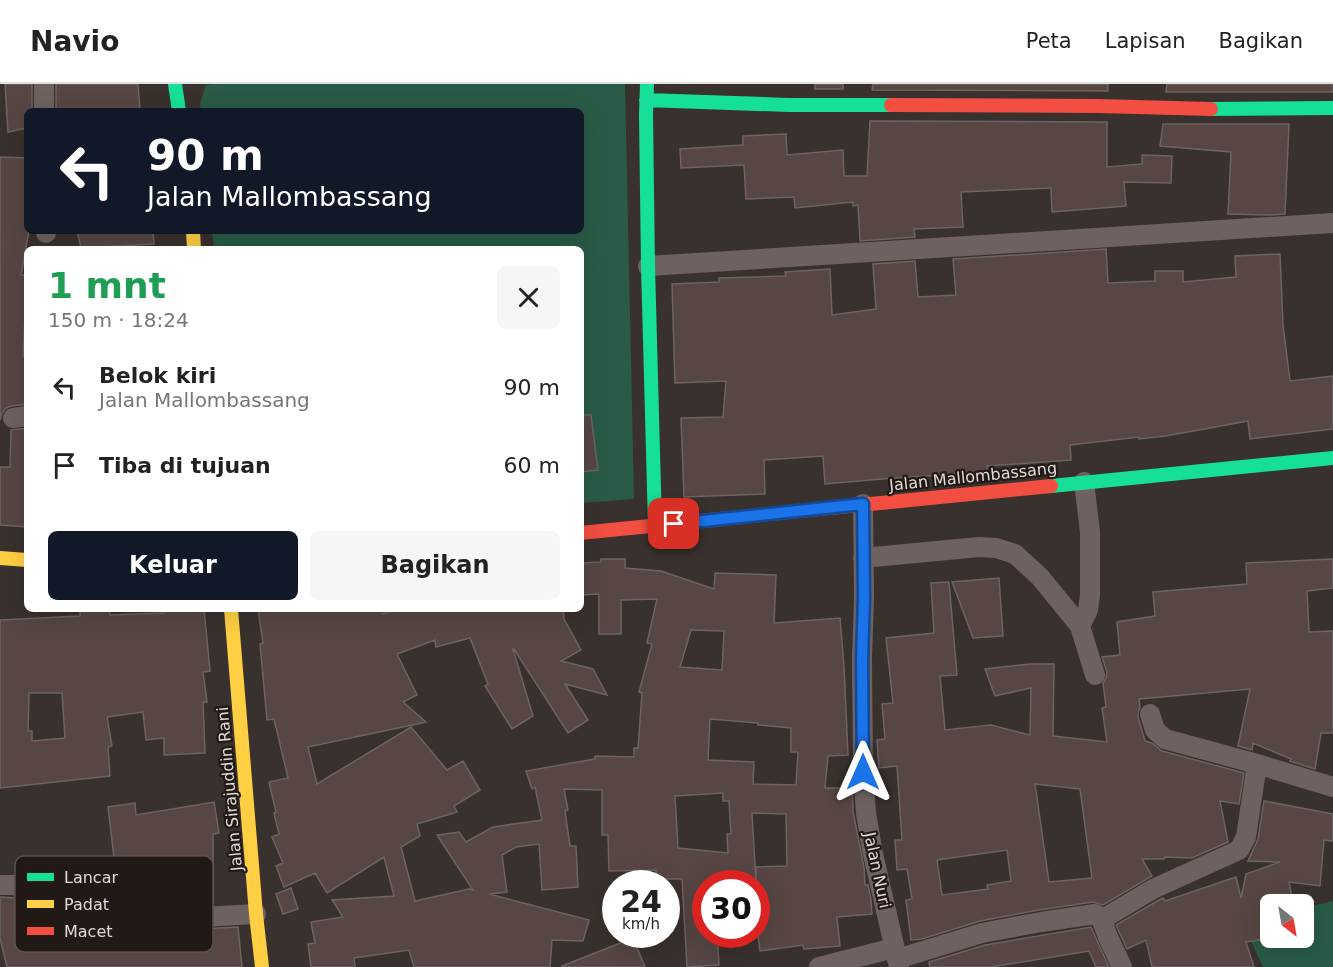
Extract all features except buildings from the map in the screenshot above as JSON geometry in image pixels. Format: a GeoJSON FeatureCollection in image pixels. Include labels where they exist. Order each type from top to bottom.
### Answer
{"type":"FeatureCollection","features":[{"type":"Feature","properties":{"kind":"main road"},"geometry":{"type":"LineString","coordinates":[[175,84],[179,108]]}},
{"type":"Feature","properties":{"kind":"main road"},"geometry":{"type":"LineString","coordinates":[[647,84],[648,266],[655,526]]}},
{"type":"Feature","properties":{"kind":"main road"},"geometry":{"type":"LineString","coordinates":[[646,100],[789,105],[1333,108]]}},
{"type":"Feature","properties":{"kind":"main road","name":"Jalan Mallombassang"},"geometry":{"type":"LineString","coordinates":[[584,533],[863,504],[1086,501],[1333,458]]}},
{"type":"Feature","properties":{"kind":"main road"},"geometry":{"type":"LineString","coordinates":[[0,558],[24,560]]}},
{"type":"Feature","properties":{"kind":"main road","name":"Jalan Sirajuddin Rani"},"geometry":{"type":"LineString","coordinates":[[231,612],[262,967]]}},
{"type":"Feature","properties":{"kind":"street"},"geometry":{"type":"LineString","coordinates":[[44,84],[44,108]]}},
{"type":"Feature","properties":{"kind":"street"},"geometry":{"type":"LineString","coordinates":[[648,266],[1333,223]]}},
{"type":"Feature","properties":{"kind":"street"},"geometry":{"type":"LineString","coordinates":[[1080,626],[1088,610],[1090,595],[1086,501]]}},
{"type":"Feature","properties":{"kind":"street","name":"Jalan Nuri"},"geometry":{"type":"LineString","coordinates":[[863,504],[863,782],[873,854],[896,958]]}},
{"type":"Feature","properties":{"kind":"street"},"geometry":{"type":"LineString","coordinates":[[863,558],[979,547],[996,548],[1015,554],[1040,577],[1080,626],[1095,675]]}},
{"type":"Feature","properties":{"kind":"street"},"geometry":{"type":"LineString","coordinates":[[1150,714],[1155,730],[1165,739],[1333,787]]}},
{"type":"Feature","properties":{"kind":"street"},"geometry":{"type":"LineString","coordinates":[[1101,920],[1153,889],[1239,850],[1246,837],[1257,764]]}},
{"type":"Feature","properties":{"kind":"street"},"geometry":{"type":"LineString","coordinates":[[0,885],[15,886]]}},
{"type":"Feature","properties":{"kind":"street"},"geometry":{"type":"LineString","coordinates":[[213,916],[256,914]]}},
{"type":"Feature","properties":{"kind":"street"},"geometry":{"type":"LineString","coordinates":[[819,967],[896,958],[982,933],[1095,914],[1099,915],[1122,967]]}},
{"type":"Feature","properties":{"kind":"green space"},"geometry":{"type":"Polygon","coordinates":[[[625,84],[634,499],[584,503],[584,246],[214,246],[212,234],[584,234],[584,108],[201,108],[206,85],[625,84]]]}},
{"type":"Feature","properties":{"kind":"green space"},"geometry":{"type":"Polygon","coordinates":[[[1333,901],[1333,967],[1263,967],[1251,941],[1260,938],[1260,948],[1314,948],[1314,906],[1333,901]]]}},
{"type":"Feature","properties":{"kind":"traffic: fast"},"geometry":{"type":"LineString","coordinates":[[175,84],[179,108]]}},
{"type":"Feature","properties":{"kind":"traffic: fast"},"geometry":{"type":"LineString","coordinates":[[647,84],[648,266],[655,526]]}},
{"type":"Feature","properties":{"kind":"traffic: fast"},"geometry":{"type":"LineString","coordinates":[[646,100],[789,105],[891,105]]}},
{"type":"Feature","properties":{"kind":"traffic: fast"},"geometry":{"type":"LineString","coordinates":[[1211,109],[1333,108]]}},
{"type":"Feature","properties":{"kind":"traffic: fast"},"geometry":{"type":"LineString","coordinates":[[1051,486],[1333,458]]}},
{"type":"Feature","properties":{"kind":"traffic: slow"},"geometry":{"type":"LineString","coordinates":[[193,234],[194,246]]}},
{"type":"Feature","properties":{"kind":"traffic: slow"},"geometry":{"type":"LineString","coordinates":[[0,558],[24,560]]}},
{"type":"Feature","properties":{"kind":"traffic: slow"},"geometry":{"type":"LineString","coordinates":[[231,612],[262,967]]}},
{"type":"Feature","properties":{"kind":"traffic: jam"},"geometry":{"type":"LineString","coordinates":[[891,105],[1211,109]]}},
{"type":"Feature","properties":{"kind":"traffic: jam"},"geometry":{"type":"LineString","coordinates":[[584,533],[1051,486]]}},
{"type":"Feature","properties":{"kind":"route"},"geometry":{"type":"LineString","coordinates":[[674,524],[863,504],[863,772]]}}]}
